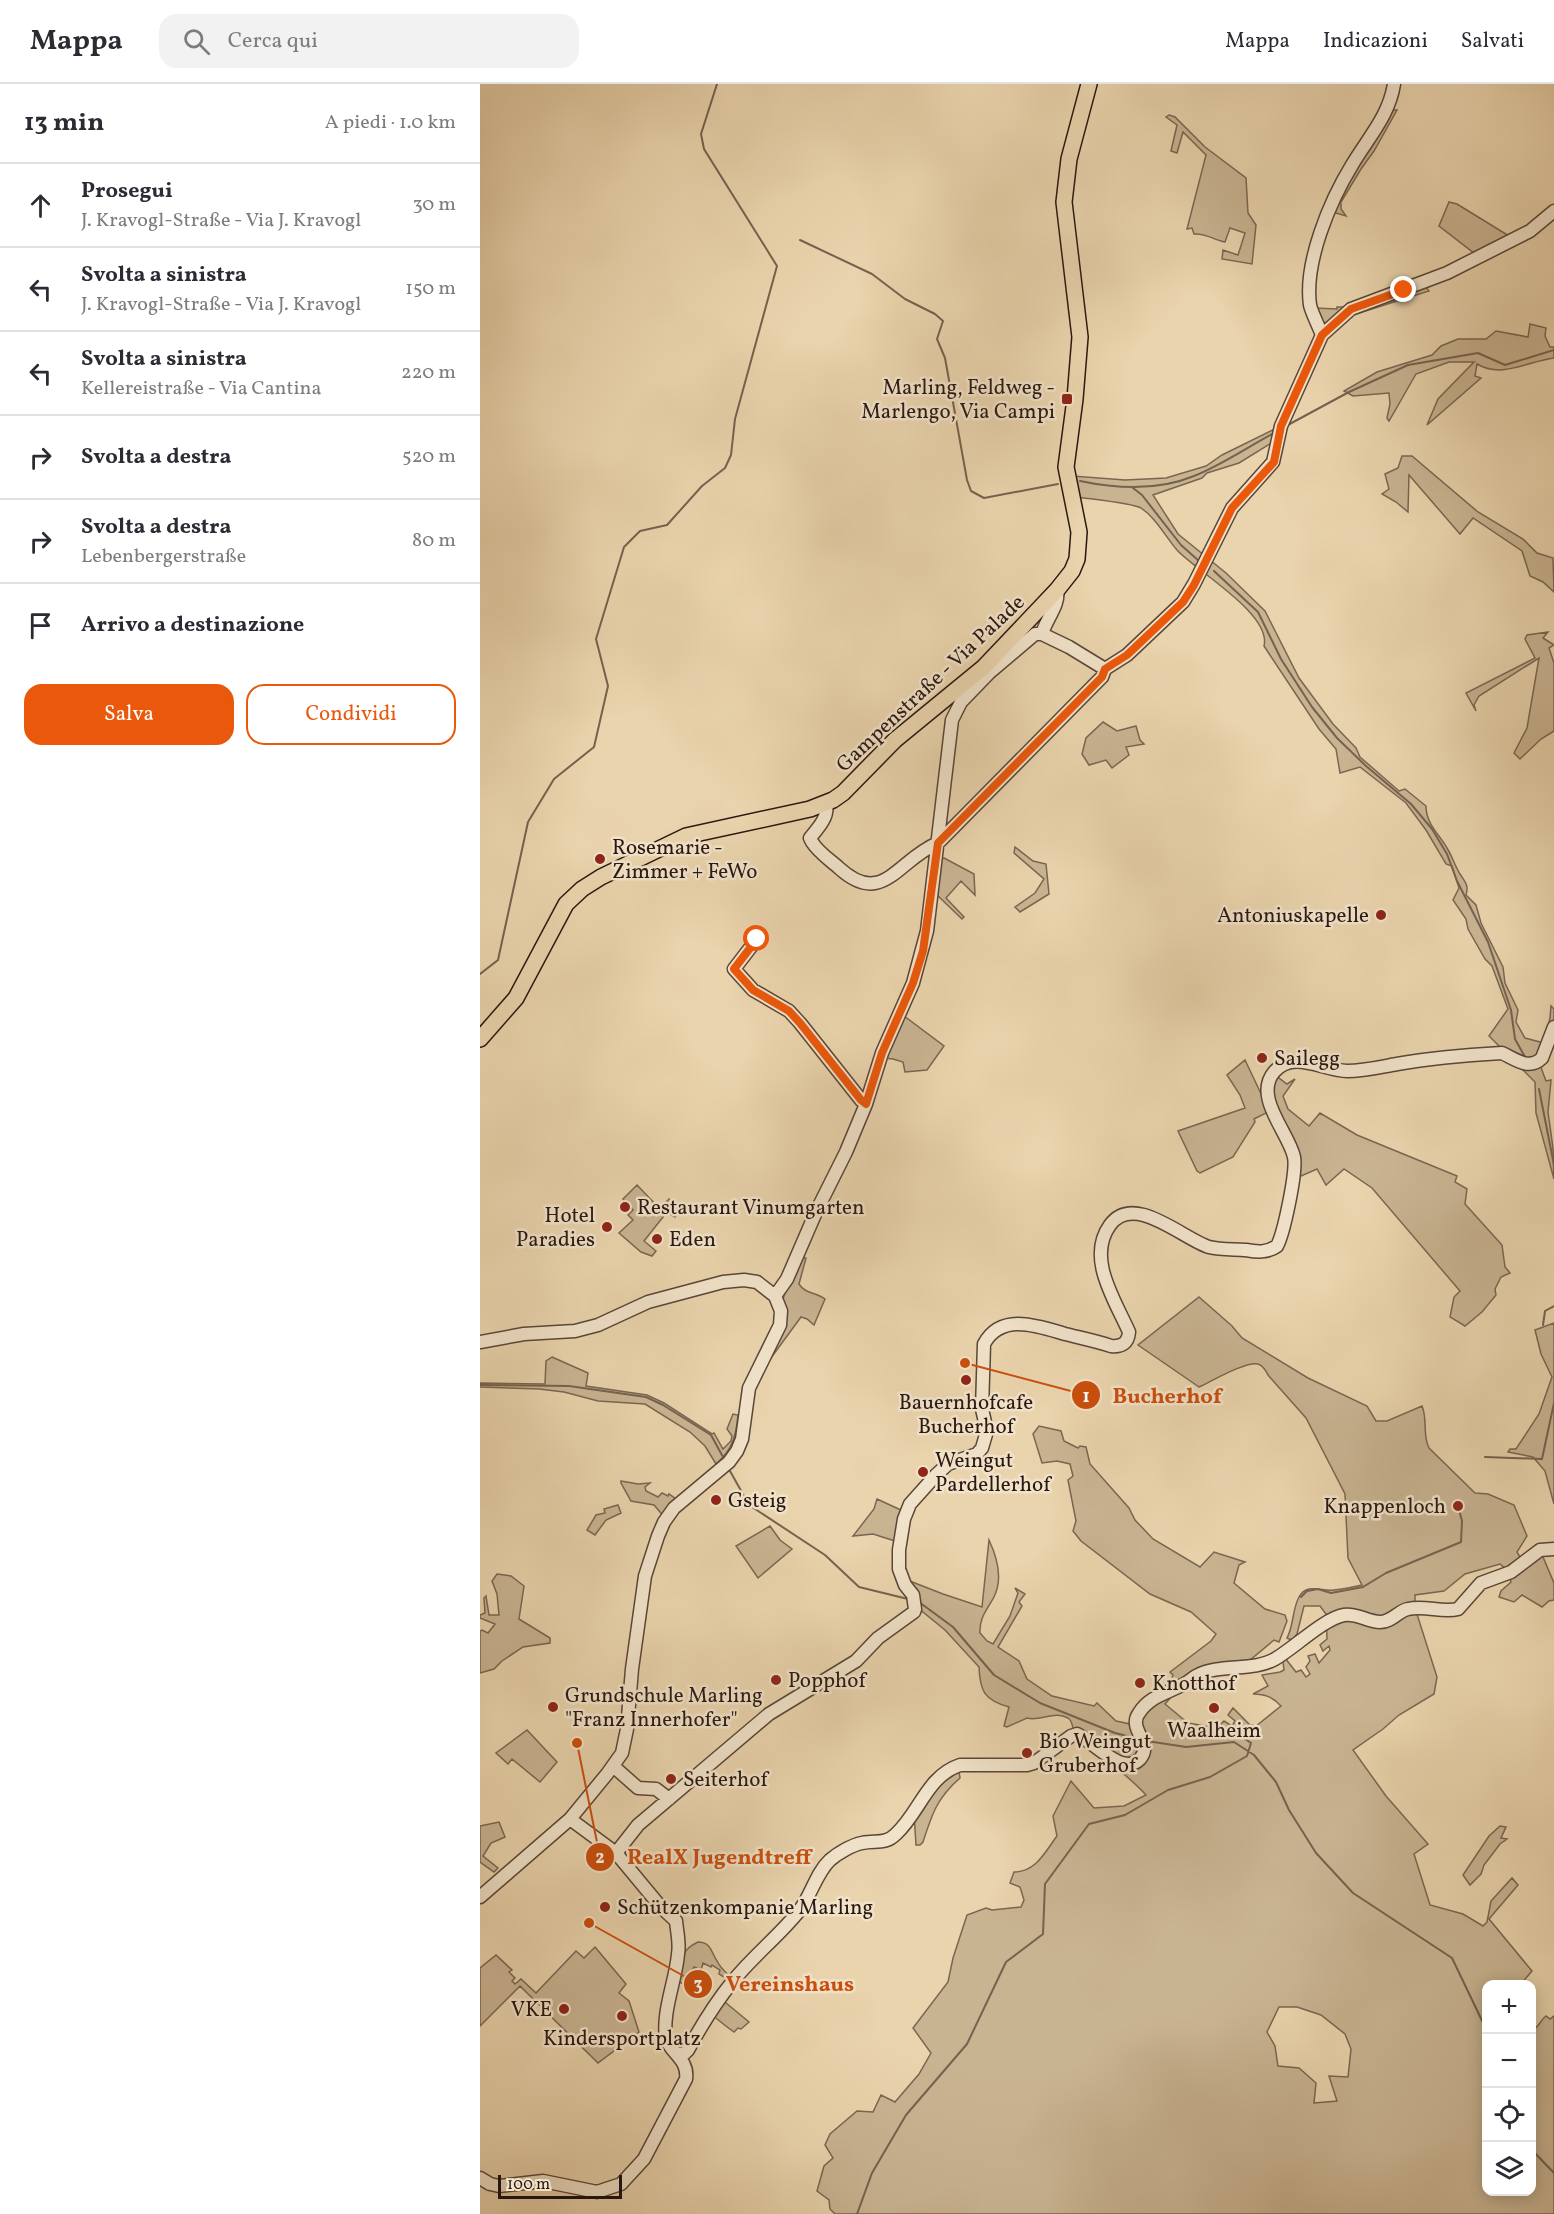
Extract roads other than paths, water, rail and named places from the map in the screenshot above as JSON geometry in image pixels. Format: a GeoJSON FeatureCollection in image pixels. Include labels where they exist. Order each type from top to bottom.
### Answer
{"type":"FeatureCollection","features":[{"type":"Feature","properties":{"kind":"main road","name":"Gampenstraße - Via Palade"},"geometry":{"type":"LineString","coordinates":[[480,1039],[516,998],[566,904],[582,889],[601,877],[686,836],[810,809],[826,804],[843,793],[895,740],[986,670],[1072,571],[1079,547],[1079,532],[1065,467],[1078,378],[1080,324],[1064,202],[1069,158],[1089,84]]}},
{"type":"Feature","properties":{"kind":"street"},"geometry":{"type":"LineString","coordinates":[[1322,335],[1310,306],[1311,272],[1317,244],[1325,220],[1352,164],[1373,136],[1389,107],[1394,84]]}},
{"type":"Feature","properties":{"kind":"street"},"geometry":{"type":"LineString","coordinates":[[826,804],[824,819],[810,838],[848,876],[863,885],[872,885],[882,881],[918,853],[938,843],[1102,677],[1105,669],[1127,655],[1170,615],[1194,585],[1232,508],[1274,462],[1281,426],[1322,335],[1351,309],[1441,276],[1530,231],[1554,211]]}},
{"type":"Feature","properties":{"kind":"street"},"geometry":{"type":"LineString","coordinates":[[1042,633],[1056,604],[1057,590]]}},
{"type":"Feature","properties":{"kind":"street"},"geometry":{"type":"LineString","coordinates":[[773,1293],[793,1260],[846,1152],[866,1104],[882,1053],[913,983],[923,951],[952,720],[961,702],[986,670],[1035,634],[1042,633],[1105,669]]}},
{"type":"Feature","properties":{"kind":"street"},"geometry":{"type":"LineString","coordinates":[[757,939],[734,969],[753,990],[789,1011],[866,1104]]}},
{"type":"Feature","properties":{"kind":"street"},"geometry":{"type":"LineString","coordinates":[[616,1853],[638,1825],[769,1714],[856,1661],[885,1631],[914,1612],[914,1599],[899,1569],[899,1550],[904,1519],[910,1504],[948,1464],[977,1454],[982,1448],[987,1431],[982,1409],[984,1344],[995,1330],[1015,1324],[1025,1324],[1117,1347],[1125,1344],[1128,1339],[1129,1332],[1107,1284],[1100,1248],[1108,1228],[1117,1217],[1136,1213],[1150,1217],[1213,1248],[1266,1252],[1277,1246],[1285,1220],[1295,1165],[1293,1152],[1274,1116],[1269,1097],[1269,1082],[1272,1073],[1286,1064],[1298,1061],[1345,1071],[1502,1053],[1530,1065],[1542,1058],[1554,1027]]}},
{"type":"Feature","properties":{"kind":"street"},"geometry":{"type":"LineString","coordinates":[[480,1342],[524,1334],[575,1331],[598,1325],[648,1302],[723,1282],[744,1280],[757,1282],[773,1293],[781,1311],[781,1321],[749,1388],[742,1439],[737,1451],[729,1462],[674,1508],[658,1536],[645,1576],[632,1669],[626,1737],[622,1753],[570,1819],[480,1897]]}},
{"type":"Feature","properties":{"kind":"street"},"geometry":{"type":"LineString","coordinates":[[679,2054],[684,2055],[688,2050],[709,2013],[735,1978],[802,1908],[828,1862],[862,1843],[885,1842],[891,1839],[908,1823],[932,1783],[950,1768],[960,1765],[1027,1765],[1034,1763],[1077,1734],[1116,1761],[1127,1765],[1133,1764],[1142,1756],[1145,1745],[1136,1725],[1137,1714],[1154,1697],[1208,1671],[1272,1660],[1327,1623],[1342,1616],[1356,1616],[1378,1622],[1390,1619],[1409,1608],[1447,1611],[1458,1609],[1481,1583],[1511,1572],[1540,1550],[1554,1548]]}},
{"type":"Feature","properties":{"kind":"street"},"geometry":{"type":"LineString","coordinates":[[613,1766],[638,1788],[656,1789],[669,1799]]}},
{"type":"Feature","properties":{"kind":"street"},"geometry":{"type":"LineString","coordinates":[[480,2178],[499,2186],[543,2181],[597,2192],[621,2184],[644,2159],[686,2079],[687,2075],[679,2054],[670,2047],[666,2037],[670,1989],[679,1953],[676,1921],[660,1906],[616,1853],[570,1819]]}},
{"type":"Feature","properties":{"kind":"waterway"},"geometry":{"type":"LineString","coordinates":[[480,974],[498,960],[528,822],[554,779],[594,747],[608,686],[596,639],[624,547],[640,531],[667,525],[702,486],[725,468],[731,455],[735,419],[777,266],[704,149],[701,134],[717,84]]}},
{"type":"Feature","properties":{"kind":"waterway"},"geometry":{"type":"LineString","coordinates":[[800,240],[872,274],[905,299],[935,314],[943,321],[937,339],[945,358],[967,480],[971,491],[984,498],[1058,484]]}},
{"type":"Feature","properties":{"kind":"waterway"},"geometry":{"type":"LineString","coordinates":[[1286,426],[1349,392],[1408,365],[1478,353],[1505,365],[1554,350]]}},
{"type":"Feature","properties":{"kind":"waterway"},"geometry":{"type":"LineString","coordinates":[[1080,481],[1123,487],[1152,486],[1180,481],[1215,466],[1276,432]]}},
{"type":"Feature","properties":{"kind":"waterway"},"geometry":{"type":"LineString","coordinates":[[1133,488],[1142,495],[1181,545],[1199,561]]}},
{"type":"Feature","properties":{"kind":"waterway"},"geometry":{"type":"LineString","coordinates":[[1214,571],[1258,612],[1281,659],[1312,707],[1337,738],[1411,804],[1432,829],[1447,854],[1457,881],[1488,942],[1511,1010],[1515,1039],[1525,1057]]}},
{"type":"Feature","properties":{"kind":"waterway"},"geometry":{"type":"LineString","coordinates":[[1539,1089],[1554,1165]]}},
{"type":"Feature","properties":{"kind":"waterway"},"geometry":{"type":"LineString","coordinates":[[1543,1325],[1545,1311],[1554,1306]]}},
{"type":"Feature","properties":{"kind":"waterway"},"geometry":{"type":"LineString","coordinates":[[480,1385],[569,1386],[646,1397],[711,1435],[723,1457]]}},
{"type":"Feature","properties":{"kind":"waterway"},"geometry":{"type":"LineString","coordinates":[[1485,1457],[1542,1459],[1554,1403]]}},
{"type":"Feature","properties":{"kind":"waterway"},"geometry":{"type":"LineString","coordinates":[[730,1471],[749,1505],[825,1555],[859,1587],[908,1599]]}},
{"type":"Feature","properties":{"kind":"waterway"},"geometry":{"type":"LineString","coordinates":[[1301,1597],[1307,1591],[1318,1589],[1331,1593],[1363,1587],[1386,1573],[1461,1542],[1462,1521],[1458,1506]]}},
{"type":"Feature","properties":{"kind":"waterway"},"geometry":{"type":"LineString","coordinates":[[919,1602],[953,1627],[994,1675],[1040,1703],[1115,1733],[1135,1738]]}},
{"type":"Feature","properties":{"kind":"waterway"},"geometry":{"type":"LineString","coordinates":[[857,2214],[872,2173],[906,2115],[967,2044],[1006,1962],[1043,1934],[1045,1884],[1089,1824],[1125,1815],[1168,1790],[1210,1777],[1247,1756],[1251,1743],[1235,1732],[1218,1726]]}},
{"type":"Feature","properties":{"kind":"waterway"},"geometry":{"type":"LineString","coordinates":[[1147,1741],[1186,1747],[1234,1742],[1254,1755],[1276,1782],[1289,1810],[1316,1853],[1353,1893],[1452,1958],[1482,2021]]}},
{"type":"Feature","properties":{"kind":"waterway"},"geometry":{"type":"LineString","coordinates":[[1536,2154],[1554,2173]]}},
{"type":"Feature","properties":{"kind":"place","name":"Marling, Feldweg - Marlengo, Via Campi"},"geometry":{"type":"Point","coordinates":[1067,399]}},
{"type":"Feature","properties":{"kind":"place","name":"Rosemarie - Zimmer + FeWo"},"geometry":{"type":"Point","coordinates":[600,859]}},
{"type":"Feature","properties":{"kind":"place","name":"Antoniuskapelle"},"geometry":{"type":"Point","coordinates":[1381,915]}},
{"type":"Feature","properties":{"kind":"place","name":"Sailegg"},"geometry":{"type":"Point","coordinates":[1262,1058]}},
{"type":"Feature","properties":{"kind":"place","name":"Restaurant Vinumgarten"},"geometry":{"type":"Point","coordinates":[625,1207]}},
{"type":"Feature","properties":{"kind":"place","name":"Hotel Paradies"},"geometry":{"type":"Point","coordinates":[607,1227]}},
{"type":"Feature","properties":{"kind":"place","name":"Eden"},"geometry":{"type":"Point","coordinates":[657,1239]}},
{"type":"Feature","properties":{"kind":"place","name":"Bucherhof"},"geometry":{"type":"Point","coordinates":[965,1363]}},
{"type":"Feature","properties":{"kind":"place","name":"Bauernhofcafe Bucherhof"},"geometry":{"type":"Point","coordinates":[966,1380]}},
{"type":"Feature","properties":{"kind":"place","name":"Weingut Pardellerhof"},"geometry":{"type":"Point","coordinates":[923,1472]}},
{"type":"Feature","properties":{"kind":"place","name":"Gsteig"},"geometry":{"type":"Point","coordinates":[716,1500]}},
{"type":"Feature","properties":{"kind":"place","name":"Knappenloch"},"geometry":{"type":"Point","coordinates":[1458,1506]}},
{"type":"Feature","properties":{"kind":"place","name":"Popphof"},"geometry":{"type":"Point","coordinates":[776,1680]}},
{"type":"Feature","properties":{"kind":"place","name":"Knotthof"},"geometry":{"type":"Point","coordinates":[1140,1683]}},
{"type":"Feature","properties":{"kind":"place","name":"Grundschule Marling \"Franz Innerhofer\""},"geometry":{"type":"Point","coordinates":[553,1707]}},
{"type":"Feature","properties":{"kind":"place","name":"Waalheim"},"geometry":{"type":"Point","coordinates":[1214,1708]}},
{"type":"Feature","properties":{"kind":"place","name":"RealX Jugendtreff"},"geometry":{"type":"Point","coordinates":[577,1743]}},
{"type":"Feature","properties":{"kind":"place","name":"Bio Weingut Gruberhof"},"geometry":{"type":"Point","coordinates":[1027,1753]}},
{"type":"Feature","properties":{"kind":"place","name":"Seiterhof"},"geometry":{"type":"Point","coordinates":[671,1779]}},
{"type":"Feature","properties":{"kind":"place","name":"Schützenkompanie Marling"},"geometry":{"type":"Point","coordinates":[605,1907]}},
{"type":"Feature","properties":{"kind":"place","name":"Vereinshaus"},"geometry":{"type":"Point","coordinates":[589,1923]}},
{"type":"Feature","properties":{"kind":"place","name":"VKE"},"geometry":{"type":"Point","coordinates":[564,2009]}},
{"type":"Feature","properties":{"kind":"place","name":"Kindersportplatz"},"geometry":{"type":"Point","coordinates":[622,2016]}}]}
